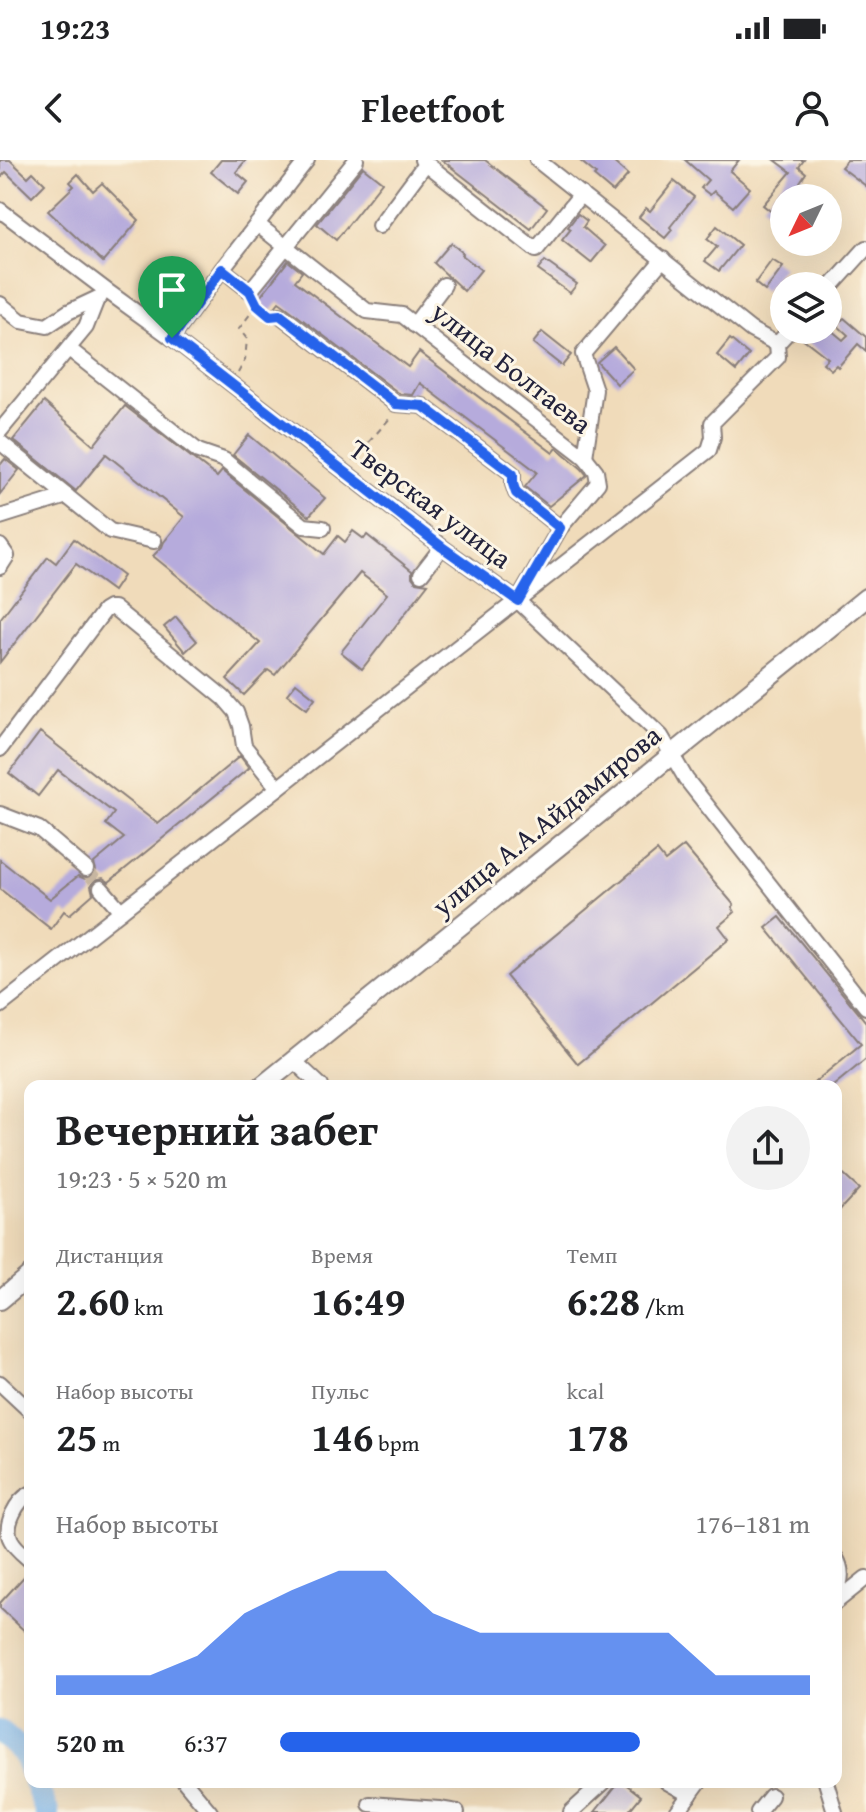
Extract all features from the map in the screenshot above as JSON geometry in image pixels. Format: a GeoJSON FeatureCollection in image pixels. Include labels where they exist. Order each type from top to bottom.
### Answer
{"type":"FeatureCollection","features":[{"type":"Feature","properties":{"kind":"main road","name":"улица А.А.Айдамирова"},"geometry":{"type":"LineString","coordinates":[[269,1080],[866,598]]}},
{"type":"Feature","properties":{"kind":"main road"},"geometry":{"type":"LineString","coordinates":[[0,1300],[24,1280]]}},
{"type":"Feature","properties":{"kind":"street"},"geometry":{"type":"LineString","coordinates":[[172,338],[307,160]]}},
{"type":"Feature","properties":{"kind":"street"},"geometry":{"type":"LineString","coordinates":[[222,269],[250,291],[356,160]]}},
{"type":"Feature","properties":{"kind":"street"},"geometry":{"type":"LineString","coordinates":[[537,160],[751,330],[770,340]]}},
{"type":"Feature","properties":{"kind":"street"},"geometry":{"type":"LineString","coordinates":[[379,226],[424,162],[536,250],[581,194]]}},
{"type":"Feature","properties":{"kind":"street","name":"Тверская улица"},"geometry":{"type":"LineString","coordinates":[[0,210],[102,295],[172,338],[442,547],[518,601],[661,736],[686,779],[866,1007]]}},
{"type":"Feature","properties":{"kind":"street","name":"улица Болтаева"},"geometry":{"type":"LineString","coordinates":[[257,224],[367,311],[402,315],[585,457],[595,390],[583,354],[663,259]]}},
{"type":"Feature","properties":{"kind":"street"},"geometry":{"type":"LineString","coordinates":[[842,275],[866,248]]}},
{"type":"Feature","properties":{"kind":"street"},"geometry":{"type":"LineString","coordinates":[[414,325],[444,285]]}},
{"type":"Feature","properties":{"kind":"street"},"geometry":{"type":"LineString","coordinates":[[0,304],[21,321],[47,326],[102,295]]}},
{"type":"Feature","properties":{"kind":"street"},"geometry":{"type":"LineString","coordinates":[[0,431],[86,327],[102,295]]}},
{"type":"Feature","properties":{"kind":"street"},"geometry":{"type":"LineString","coordinates":[[280,315],[396,404],[423,406],[502,465],[513,474],[516,493],[560,528]]}},
{"type":"Feature","properties":{"kind":"street"},"geometry":{"type":"LineString","coordinates":[[0,1006],[709,450],[713,437],[712,423],[778,357],[777,344]]}},
{"type":"Feature","properties":{"kind":"street"},"geometry":{"type":"LineString","coordinates":[[69,349],[198,451],[224,460],[304,526],[323,528]]}},
{"type":"Feature","properties":{"kind":"street"},"geometry":{"type":"LineString","coordinates":[[0,442],[110,531],[154,541]]}},
{"type":"Feature","properties":{"kind":"street"},"geometry":{"type":"LineString","coordinates":[[518,601],[560,528],[598,483],[596,471],[585,457]]}},
{"type":"Feature","properties":{"kind":"street"},"geometry":{"type":"LineString","coordinates":[[0,517],[67,496]]}},
{"type":"Feature","properties":{"kind":"street"},"geometry":{"type":"LineString","coordinates":[[0,546],[7,556],[0,567]]}},
{"type":"Feature","properties":{"kind":"street"},"geometry":{"type":"LineString","coordinates":[[421,574],[442,547]]}},
{"type":"Feature","properties":{"kind":"street"},"geometry":{"type":"LineString","coordinates":[[0,749],[104,611],[114,608],[224,698],[236,712],[244,746],[278,788]]}},
{"type":"Feature","properties":{"kind":"street"},"geometry":{"type":"LineString","coordinates":[[0,814],[39,829],[86,869]]}},
{"type":"Feature","properties":{"kind":"street"},"geometry":{"type":"LineString","coordinates":[[101,888],[121,911]]}},
{"type":"Feature","properties":{"kind":"street"},"geometry":{"type":"LineString","coordinates":[[293,1060],[315,1080]]}},
{"type":"Feature","properties":{"kind":"street"},"geometry":{"type":"LineString","coordinates":[[0,1383],[24,1405]]}},
{"type":"Feature","properties":{"kind":"street"},"geometry":{"type":"LineString","coordinates":[[24,1497],[18,1504],[8,1533],[12,1544],[24,1555]]}},
{"type":"Feature","properties":{"kind":"street"},"geometry":{"type":"LineString","coordinates":[[842,1597],[866,1578]]}},
{"type":"Feature","properties":{"kind":"street"},"geometry":{"type":"LineString","coordinates":[[190,1788],[210,1812]]}},
{"type":"Feature","properties":{"kind":"street"},"geometry":{"type":"LineString","coordinates":[[571,1812],[597,1788]]}},
{"type":"Feature","properties":{"kind":"street"},"geometry":{"type":"LineString","coordinates":[[678,1788],[690,1795]]}},
{"type":"Feature","properties":{"kind":"street"},"geometry":{"type":"LineString","coordinates":[[677,1812],[695,1788]]}},
{"type":"Feature","properties":{"kind":"street"},"geometry":{"type":"LineString","coordinates":[[828,1788],[835,1812]]}},
{"type":"Feature","properties":{"kind":"street"},"geometry":{"type":"LineString","coordinates":[[758,1812],[771,1796]]}},
{"type":"Feature","properties":{"kind":"street"},"geometry":{"type":"LineString","coordinates":[[370,1804],[457,1812]]}},
{"type":"Feature","properties":{"kind":"path"},"geometry":{"type":"LineString","coordinates":[[232,385],[245,360],[247,339],[239,329],[257,305],[270,316],[280,315]]}},
{"type":"Feature","properties":{"kind":"path"},"geometry":{"type":"LineString","coordinates":[[343,469],[393,414],[396,404]]}},
{"type":"Feature","properties":{"kind":"building"},"geometry":{"type":"Polygon","coordinates":[[[0,160],[10,160],[28,177],[33,172],[45,184],[32,197],[6,172],[0,178],[0,160]]]}},
{"type":"Feature","properties":{"kind":"building"},"geometry":{"type":"Polygon","coordinates":[[[221,160],[246,160],[236,172],[248,182],[238,194],[211,172],[221,160]]]}},
{"type":"Feature","properties":{"kind":"building"},"geometry":{"type":"Polygon","coordinates":[[[442,160],[485,160],[547,208],[531,229],[442,160]]]}},
{"type":"Feature","properties":{"kind":"building"},"geometry":{"type":"Polygon","coordinates":[[[579,160],[611,160],[628,175],[613,192],[579,160]]]}},
{"type":"Feature","properties":{"kind":"building"},"geometry":{"type":"Polygon","coordinates":[[[685,160],[739,160],[730,171],[750,188],[733,207],[714,191],[710,195],[701,188],[708,180],[685,160]]]}},
{"type":"Feature","properties":{"kind":"building"},"geometry":{"type":"Polygon","coordinates":[[[775,160],[804,160],[799,167],[806,173],[800,182],[802,184],[781,184],[791,172],[775,160]]]}},
{"type":"Feature","properties":{"kind":"building"},"geometry":{"type":"Polygon","coordinates":[[[847,160],[866,160],[866,186],[841,167],[847,160]]]}},
{"type":"Feature","properties":{"kind":"building"},"geometry":{"type":"Polygon","coordinates":[[[363,167],[382,182],[336,240],[317,224],[363,167]]]}},
{"type":"Feature","properties":{"kind":"building"},"geometry":{"type":"Polygon","coordinates":[[[78,174],[93,191],[102,183],[139,220],[103,262],[48,211],[74,186],[70,182],[78,174]]]}},
{"type":"Feature","properties":{"kind":"building"},"geometry":{"type":"Polygon","coordinates":[[[674,181],[694,197],[665,238],[639,217],[646,208],[650,211],[674,181]]]}},
{"type":"Feature","properties":{"kind":"building"},"geometry":{"type":"Polygon","coordinates":[[[770,197],[770,211],[763,205],[770,197]]]}},
{"type":"Feature","properties":{"kind":"building"},"geometry":{"type":"Polygon","coordinates":[[[578,214],[587,221],[583,227],[605,246],[591,263],[562,240],[578,214]]]}},
{"type":"Feature","properties":{"kind":"building"},"geometry":{"type":"Polygon","coordinates":[[[717,226],[740,245],[719,271],[705,261],[717,247],[707,239],[717,226]]]}},
{"type":"Feature","properties":{"kind":"building"},"geometry":{"type":"Polygon","coordinates":[[[451,243],[481,270],[464,291],[434,263],[451,243]]]}},
{"type":"Feature","properties":{"kind":"building"},"geometry":{"type":"Polygon","coordinates":[[[772,260],[783,267],[779,272],[770,272],[770,284],[765,291],[755,283],[772,260]]]}},
{"type":"Feature","properties":{"kind":"building"},"geometry":{"type":"Polygon","coordinates":[[[288,261],[302,272],[295,281],[408,367],[419,352],[553,453],[557,448],[587,475],[549,506],[525,487],[537,472],[420,383],[413,395],[400,394],[279,302],[271,312],[257,301],[288,261]]]}},
{"type":"Feature","properties":{"kind":"building"},"geometry":{"type":"Polygon","coordinates":[[[545,261],[577,284],[570,293],[538,270],[545,261]]]}},
{"type":"Feature","properties":{"kind":"building"},"geometry":{"type":"Polygon","coordinates":[[[844,318],[866,337],[866,351],[858,344],[838,367],[836,365],[831,370],[823,363],[828,358],[810,344],[842,344],[842,339],[848,335],[842,330],[844,318]]]}},
{"type":"Feature","properties":{"kind":"building"},"geometry":{"type":"Polygon","coordinates":[[[542,332],[571,355],[562,366],[533,343],[542,332]]]}},
{"type":"Feature","properties":{"kind":"building"},"geometry":{"type":"Polygon","coordinates":[[[730,339],[749,355],[736,371],[717,355],[730,339]]]}},
{"type":"Feature","properties":{"kind":"building"},"geometry":{"type":"Polygon","coordinates":[[[614,347],[634,369],[617,384],[597,362],[614,347]]]}},
{"type":"Feature","properties":{"kind":"building"},"geometry":{"type":"Polygon","coordinates":[[[44,402],[94,445],[125,406],[217,477],[222,471],[324,554],[338,536],[345,542],[353,531],[364,539],[367,535],[412,571],[416,582],[428,584],[362,669],[341,652],[387,594],[360,573],[275,675],[268,670],[244,695],[227,679],[260,643],[153,556],[184,517],[106,454],[76,491],[13,440],[44,402]]]}},
{"type":"Feature","properties":{"kind":"building"},"geometry":{"type":"Polygon","coordinates":[[[249,435],[325,498],[309,516],[233,455],[249,435]]]}},
{"type":"Feature","properties":{"kind":"building"},"geometry":{"type":"Polygon","coordinates":[[[5,459],[19,470],[0,494],[0,465],[5,459]]]}},
{"type":"Feature","properties":{"kind":"building"},"geometry":{"type":"Polygon","coordinates":[[[74,539],[123,576],[113,591],[76,564],[0,662],[0,619],[48,557],[56,563],[74,539]]]}},
{"type":"Feature","properties":{"kind":"building"},"geometry":{"type":"Polygon","coordinates":[[[176,617],[197,641],[185,652],[164,627],[176,617]]]}},
{"type":"Feature","properties":{"kind":"building"},"geometry":{"type":"Polygon","coordinates":[[[296,683],[315,698],[307,709],[287,694],[296,683]]]}},
{"type":"Feature","properties":{"kind":"building"},"geometry":{"type":"Polygon","coordinates":[[[40,732],[158,824],[240,756],[249,768],[109,882],[103,878],[95,880],[91,886],[93,894],[69,915],[64,911],[51,929],[0,889],[0,860],[50,899],[78,876],[85,879],[93,876],[96,870],[94,863],[124,838],[106,824],[114,813],[58,770],[38,796],[9,773],[40,732]]]}},
{"type":"Feature","properties":{"kind":"building"},"geometry":{"type":"Polygon","coordinates":[[[684,846],[734,905],[735,912],[719,926],[729,939],[578,1064],[506,976],[657,851],[665,861],[684,846]]]}},
{"type":"Feature","properties":{"kind":"building"},"geometry":{"type":"Polygon","coordinates":[[[780,917],[866,1022],[866,1059],[840,1080],[817,1080],[861,1044],[766,928],[780,917]]]}},
{"type":"Feature","properties":{"kind":"building"},"geometry":{"type":"Polygon","coordinates":[[[842,1173],[859,1189],[842,1207],[842,1173]]]}},
{"type":"Feature","properties":{"kind":"building"},"geometry":{"type":"Polygon","coordinates":[[[24,1577],[24,1630],[0,1608],[0,1603],[24,1577]]]}},
{"type":"Feature","properties":{"kind":"building"},"geometry":{"type":"Polygon","coordinates":[[[614,1788],[631,1788],[641,1796],[628,1812],[595,1812],[614,1788]]]}},
{"type":"Feature","properties":{"kind":"waterway"},"geometry":{"type":"LineString","coordinates":[[0,1731],[24,1753]]}},
{"type":"Feature","properties":{"kind":"waterway"},"geometry":{"type":"LineString","coordinates":[[37,1788],[47,1812]]}},
{"type":"Feature","properties":{"kind":"tunnel"},"geometry":{"type":"LineString","coordinates":[[86,869],[101,888]]}},
{"type":"Feature","properties":{"kind":"route"},"geometry":{"type":"LineString","coordinates":[[222,269],[250,291],[257,305],[270,316],[280,315],[396,404],[423,406],[513,474],[516,493],[560,528],[518,601],[442,547],[172,338],[222,269]]}}]}
